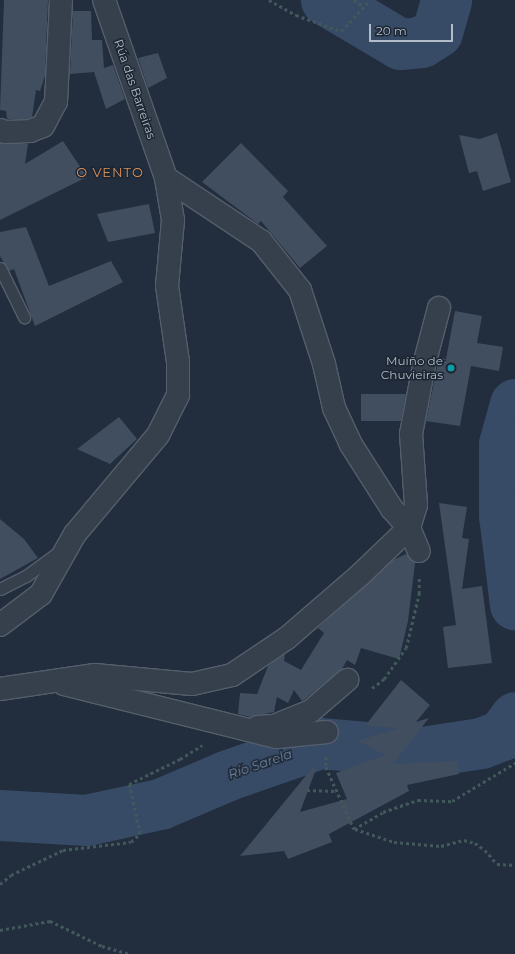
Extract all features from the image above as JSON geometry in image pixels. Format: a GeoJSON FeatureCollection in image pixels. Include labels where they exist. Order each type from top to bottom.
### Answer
{"type":"FeatureCollection","features":[{"type":"Feature","properties":{"kind":"street"},"geometry":{"type":"LineString","coordinates":[[0,130],[30,131],[43,126],[56,102],[61,0]]}},
{"type":"Feature","properties":{"kind":"street","name":"Rúa das Barreiras"},"geometry":{"type":"LineString","coordinates":[[0,625],[41,594],[75,534],[158,435],[178,395],[178,362],[167,286],[173,220],[166,178],[104,0]]}},
{"type":"Feature","properties":{"kind":"street"},"geometry":{"type":"LineString","coordinates":[[166,178],[261,242],[300,290],[324,364],[334,408],[350,443],[392,509],[409,528],[419,551]]}},
{"type":"Feature","properties":{"kind":"street"},"geometry":{"type":"LineString","coordinates":[[0,689],[95,675],[192,684],[232,675],[287,638],[360,575],[409,528],[416,505],[411,434],[424,365],[439,308]]}},
{"type":"Feature","properties":{"kind":"street"},"geometry":{"type":"LineString","coordinates":[[243,727],[274,726],[311,711],[347,680]]}},
{"type":"Feature","properties":{"kind":"street"},"geometry":{"type":"LineString","coordinates":[[54,681],[243,727],[277,737],[327,732]]}},
{"type":"Feature","properties":{"kind":"lane"},"geometry":{"type":"LineString","coordinates":[[0,268],[24,317]]}},
{"type":"Feature","properties":{"kind":"lane"},"geometry":{"type":"LineString","coordinates":[[0,589],[26,576],[70,543]]}},
{"type":"Feature","properties":{"kind":"path"},"geometry":{"type":"LineString","coordinates":[[269,0],[296,15],[340,31],[370,0]]}},
{"type":"Feature","properties":{"kind":"path"},"geometry":{"type":"LineString","coordinates":[[354,0],[364,7]]}},
{"type":"Feature","properties":{"kind":"path"},"geometry":{"type":"LineString","coordinates":[[347,680],[369,690],[384,679],[406,648],[419,594],[419,551]]}},
{"type":"Feature","properties":{"kind":"path"},"geometry":{"type":"LineString","coordinates":[[0,884],[11,875],[63,850],[131,842],[140,834],[129,784],[180,759],[207,741],[215,721]]}},
{"type":"Feature","properties":{"kind":"path"},"geometry":{"type":"LineString","coordinates":[[354,828],[383,812],[418,800],[452,801],[515,763]]}},
{"type":"Feature","properties":{"kind":"path"},"geometry":{"type":"LineString","coordinates":[[326,767],[354,828],[394,842],[440,846],[464,840],[475,843],[485,850],[497,864],[515,865]]}},
{"type":"Feature","properties":{"kind":"path"},"geometry":{"type":"LineString","coordinates":[[307,790],[336,791]]}},
{"type":"Feature","properties":{"kind":"path"},"geometry":{"type":"LineString","coordinates":[[0,930],[50,921],[102,946],[130,954]]}},
{"type":"Feature","properties":{"kind":"building"},"geometry":{"type":"Polygon","coordinates":[[[4,0],[48,0],[45,76],[40,91],[36,90],[32,117],[27,119],[7,119],[6,111],[0,110],[4,0]]]}},
{"type":"Feature","properties":{"kind":"building"},"geometry":{"type":"Polygon","coordinates":[[[73,11],[91,11],[92,40],[102,40],[104,68],[113,65],[125,99],[106,109],[94,72],[70,74],[73,11]]]}},
{"type":"Feature","properties":{"kind":"building"},"geometry":{"type":"Polygon","coordinates":[[[158,53],[167,78],[148,88],[138,58],[158,53]]]}},
{"type":"Feature","properties":{"kind":"building"},"geometry":{"type":"Polygon","coordinates":[[[497,133],[511,182],[483,191],[477,171],[469,173],[459,135],[480,139],[497,133]]]}},
{"type":"Feature","properties":{"kind":"building"},"geometry":{"type":"Polygon","coordinates":[[[63,141],[87,177],[0,220],[0,143],[28,144],[25,164],[63,141]]]}},
{"type":"Feature","properties":{"kind":"building"},"geometry":{"type":"Polygon","coordinates":[[[241,143],[288,191],[283,197],[327,246],[300,268],[261,221],[258,224],[202,182],[241,143]]]}},
{"type":"Feature","properties":{"kind":"building"},"geometry":{"type":"Polygon","coordinates":[[[149,204],[155,233],[108,242],[97,214],[149,204]]]}},
{"type":"Feature","properties":{"kind":"building"},"geometry":{"type":"Polygon","coordinates":[[[26,227],[49,286],[111,261],[123,282],[35,326],[14,269],[9,271],[0,256],[0,232],[26,227]]]}},
{"type":"Feature","properties":{"kind":"building","name":"Muíño de Chuvieiras"},"geometry":{"type":"Polygon","coordinates":[[[455,311],[482,316],[477,343],[503,347],[499,371],[471,366],[460,426],[426,421],[439,358],[446,359],[455,311]]]}},
{"type":"Feature","properties":{"kind":"building"},"geometry":{"type":"Polygon","coordinates":[[[361,394],[406,394],[401,421],[361,421],[361,394]]]}},
{"type":"Feature","properties":{"kind":"building"},"geometry":{"type":"Polygon","coordinates":[[[119,417],[137,439],[110,464],[77,449],[119,417]]]}},
{"type":"Feature","properties":{"kind":"building"},"geometry":{"type":"Polygon","coordinates":[[[439,503],[467,507],[462,538],[469,539],[462,589],[482,586],[492,663],[448,668],[443,627],[456,625],[439,503]]]}},
{"type":"Feature","properties":{"kind":"building"},"geometry":{"type":"Polygon","coordinates":[[[0,519],[24,539],[38,558],[0,579],[0,519]]]}},
{"type":"Feature","properties":{"kind":"building"},"geometry":{"type":"Polygon","coordinates":[[[406,554],[415,563],[408,621],[399,659],[361,648],[355,665],[347,660],[342,669],[304,700],[302,701],[294,690],[288,703],[277,697],[274,712],[250,717],[238,714],[240,693],[257,694],[268,666],[285,654],[284,661],[301,670],[324,633],[318,628],[393,560],[406,554]]]}},
{"type":"Feature","properties":{"kind":"building"},"geometry":{"type":"Polygon","coordinates":[[[401,680],[430,705],[416,722],[429,718],[393,764],[457,761],[459,774],[407,785],[409,791],[329,834],[332,842],[288,859],[284,851],[240,856],[313,767],[316,769],[300,812],[347,799],[336,773],[385,755],[358,741],[398,728],[365,726],[401,680]]]}},
{"type":"Feature","properties":{"kind":"waterway","name":"Río Sarela"},"geometry":{"type":"LineString","coordinates":[[326,0],[400,44],[421,42],[437,32],[446,0]]}},
{"type":"Feature","properties":{"kind":"waterway","name":"Río Sarela"},"geometry":{"type":"LineString","coordinates":[[515,404],[504,444],[504,515],[515,604]]}},
{"type":"Feature","properties":{"kind":"waterway","name":"Río Sarela"},"geometry":{"type":"LineString","coordinates":[[0,815],[86,820],[160,804],[228,775],[320,743],[422,752],[481,743],[502,735],[515,717]]}},
{"type":"Feature","properties":{"kind":"place","name":"Muíño de Chuvieiras"},"geometry":{"type":"Point","coordinates":[451,368]}},
{"type":"Feature","properties":{"kind":"district","name":"O VENTO"},"geometry":{"type":"Point","coordinates":[110,172]}}]}
